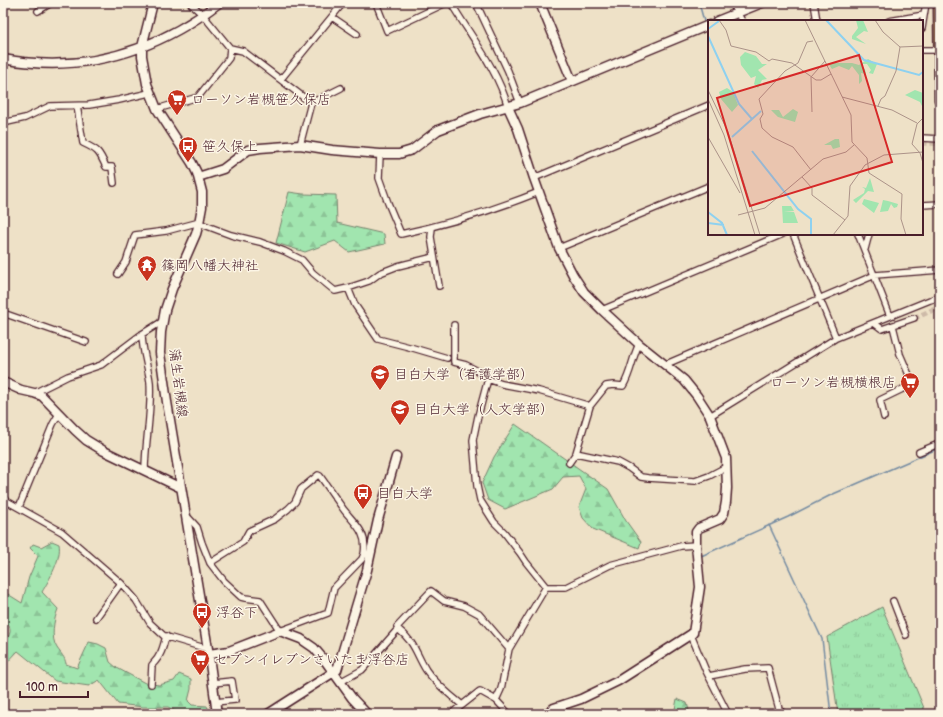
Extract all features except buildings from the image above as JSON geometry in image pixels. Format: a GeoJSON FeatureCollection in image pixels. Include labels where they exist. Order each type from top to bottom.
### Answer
{"type":"FeatureCollection","features":[{"type":"Feature","properties":{"kind":"highway"},"geometry":{"type":"LineString","coordinates":[[939,3],[940,100]]}},
{"type":"Feature","properties":{"kind":"street"},"geometry":{"type":"LineString","coordinates":[[38,11],[51,3]]}},
{"type":"Feature","properties":{"kind":"street","name":"蒲生岩槻線"},"geometry":{"type":"LineString","coordinates":[[153,3],[142,47],[145,75],[149,93],[157,109],[192,163],[198,177],[202,200],[196,234],[172,289],[163,321],[160,347],[181,488],[209,651],[217,714]]}},
{"type":"Feature","properties":{"kind":"street"},"geometry":{"type":"LineString","coordinates":[[190,3],[203,15],[230,48],[243,51],[311,102]]}},
{"type":"Feature","properties":{"kind":"street"},"geometry":{"type":"LineString","coordinates":[[3,59],[35,63],[79,62],[120,55],[169,36],[203,15],[219,3]]}},
{"type":"Feature","properties":{"kind":"street"},"geometry":{"type":"LineString","coordinates":[[281,79],[343,3]]}},
{"type":"Feature","properties":{"kind":"street"},"geometry":{"type":"LineString","coordinates":[[376,3],[387,31],[446,3]]}},
{"type":"Feature","properties":{"kind":"street"},"geometry":{"type":"LineString","coordinates":[[451,3],[497,76],[566,262],[584,292],[639,344],[684,380],[697,396],[710,416],[724,453],[726,467],[726,502],[724,513],[720,519],[699,528],[696,532],[700,587],[695,628],[691,635],[618,681],[581,699],[554,708],[546,714]]}},
{"type":"Feature","properties":{"kind":"street"},"geometry":{"type":"LineString","coordinates":[[476,3],[508,71],[520,103]]}},
{"type":"Feature","properties":{"kind":"street"},"geometry":{"type":"LineString","coordinates":[[540,3],[572,81]]}},
{"type":"Feature","properties":{"kind":"street"},"geometry":{"type":"LineString","coordinates":[[732,3],[742,20]]}},
{"type":"Feature","properties":{"kind":"street"},"geometry":{"type":"LineString","coordinates":[[738,12],[739,3]]}},
{"type":"Feature","properties":{"kind":"street"},"geometry":{"type":"LineString","coordinates":[[720,20],[762,3]]}},
{"type":"Feature","properties":{"kind":"street"},"geometry":{"type":"LineString","coordinates":[[814,3],[817,20]]}},
{"type":"Feature","properties":{"kind":"street"},"geometry":{"type":"LineString","coordinates":[[923,22],[926,3]]}},
{"type":"Feature","properties":{"kind":"street"},"geometry":{"type":"LineString","coordinates":[[895,20],[924,15]]}},
{"type":"Feature","properties":{"kind":"street"},"geometry":{"type":"LineString","coordinates":[[332,17],[357,34]]}},
{"type":"Feature","properties":{"kind":"street"},"geometry":{"type":"LineString","coordinates":[[198,177],[224,169],[248,150],[285,145],[300,145],[332,150],[380,154],[399,154],[412,150],[438,130],[480,114],[520,103],[708,28]]}},
{"type":"Feature","properties":{"kind":"street"},"geometry":{"type":"LineString","coordinates":[[157,109],[198,97],[229,58],[230,48]]}},
{"type":"Feature","properties":{"kind":"street"},"geometry":{"type":"LineString","coordinates":[[923,50],[940,50]]}},
{"type":"Feature","properties":{"kind":"street"},"geometry":{"type":"LineString","coordinates":[[311,102],[341,88]]}},
{"type":"Feature","properties":{"kind":"street"},"geometry":{"type":"LineString","coordinates":[[3,123],[26,118],[50,106],[77,106],[119,100],[149,93]]}},
{"type":"Feature","properties":{"kind":"street"},"geometry":{"type":"LineString","coordinates":[[300,145],[311,102]]}},
{"type":"Feature","properties":{"kind":"street"},"geometry":{"type":"LineString","coordinates":[[534,178],[708,105]]}},
{"type":"Feature","properties":{"kind":"street"},"geometry":{"type":"LineString","coordinates":[[77,106],[83,143],[94,148],[100,154],[106,167],[112,167],[114,183]]}},
{"type":"Feature","properties":{"kind":"street"},"geometry":{"type":"LineString","coordinates":[[923,138],[940,139]]}},
{"type":"Feature","properties":{"kind":"street"},"geometry":{"type":"LineString","coordinates":[[380,154],[379,178],[401,234],[432,228],[498,208],[539,192]]}},
{"type":"Feature","properties":{"kind":"street"},"geometry":{"type":"LineString","coordinates":[[560,248],[708,186]]}},
{"type":"Feature","properties":{"kind":"street"},"geometry":{"type":"LineString","coordinates":[[923,204],[940,204]]}},
{"type":"Feature","properties":{"kind":"street"},"geometry":{"type":"LineString","coordinates":[[118,274],[126,262],[134,235],[166,231],[196,222],[231,235],[260,242],[284,251],[302,260],[313,274],[335,291],[369,281],[380,273],[398,266],[434,257]]}},
{"type":"Feature","properties":{"kind":"street"},"geometry":{"type":"LineString","coordinates":[[432,228],[431,237],[438,286]]}},
{"type":"Feature","properties":{"kind":"street"},"geometry":{"type":"LineString","coordinates":[[602,310],[781,235]]}},
{"type":"Feature","properties":{"kind":"street"},"geometry":{"type":"LineString","coordinates":[[793,235],[836,338]]}},
{"type":"Feature","properties":{"kind":"street"},"geometry":{"type":"LineString","coordinates":[[858,235],[890,316]]}},
{"type":"Feature","properties":{"kind":"street"},"geometry":{"type":"LineString","coordinates":[[865,249],[869,235]]}},
{"type":"Feature","properties":{"kind":"street"},"geometry":{"type":"LineString","coordinates":[[664,365],[875,275],[940,270]]}},
{"type":"Feature","properties":{"kind":"street"},"geometry":{"type":"LineString","coordinates":[[348,288],[355,305],[378,340],[447,358]]}},
{"type":"Feature","properties":{"kind":"street"},"geometry":{"type":"LineString","coordinates":[[710,416],[836,338],[940,297]]}},
{"type":"Feature","properties":{"kind":"street"},"geometry":{"type":"LineString","coordinates":[[3,313],[86,342]]}},
{"type":"Feature","properties":{"kind":"street"},"geometry":{"type":"LineString","coordinates":[[874,323],[882,329],[914,318]]}},
{"type":"Feature","properties":{"kind":"street"},"geometry":{"type":"LineString","coordinates":[[34,393],[68,376],[102,365],[142,334],[163,321]]}},
{"type":"Feature","properties":{"kind":"street"},"geometry":{"type":"LineString","coordinates":[[454,325],[454,362],[466,365],[476,370],[488,379],[590,406]]}},
{"type":"Feature","properties":{"kind":"street"},"geometry":{"type":"LineString","coordinates":[[884,417],[880,400],[913,384],[900,354],[893,326]]}},
{"type":"Feature","properties":{"kind":"street"},"geometry":{"type":"LineString","coordinates":[[142,334],[142,347],[150,382],[145,471]]}},
{"type":"Feature","properties":{"kind":"street"},"geometry":{"type":"LineString","coordinates":[[569,464],[576,453],[590,406],[606,386],[614,384],[623,386],[631,369],[633,356],[639,344]]}},
{"type":"Feature","properties":{"kind":"street"},"geometry":{"type":"LineString","coordinates":[[488,379],[473,440],[477,486],[480,500],[494,522],[504,532],[546,586],[566,587],[610,565],[681,546],[696,545]]}},
{"type":"Feature","properties":{"kind":"street"},"geometry":{"type":"LineString","coordinates":[[3,382],[42,396],[86,440],[104,451],[181,488]]}},
{"type":"Feature","properties":{"kind":"street"},"geometry":{"type":"LineString","coordinates":[[19,507],[53,424],[60,414]]}},
{"type":"Feature","properties":{"kind":"street"},"geometry":{"type":"LineString","coordinates":[[919,452],[936,445],[940,445]]}},
{"type":"Feature","properties":{"kind":"street"},"geometry":{"type":"LineString","coordinates":[[576,453],[618,462],[629,468],[640,477],[648,478],[695,480],[709,476],[726,467]]}},
{"type":"Feature","properties":{"kind":"street"},"geometry":{"type":"LineString","coordinates":[[268,714],[334,673],[339,666],[367,555],[396,457]]}},
{"type":"Feature","properties":{"kind":"street"},"geometry":{"type":"LineString","coordinates":[[210,563],[243,542],[249,531],[275,519],[288,510],[295,502],[301,488],[318,475],[358,526],[362,534],[367,555]]}},
{"type":"Feature","properties":{"kind":"street"},"geometry":{"type":"LineString","coordinates":[[3,499],[62,532],[121,583],[136,600],[150,623],[166,636],[209,651],[229,651],[328,613],[334,588],[367,555]]}},
{"type":"Feature","properties":{"kind":"street"},"geometry":{"type":"LineString","coordinates":[[186,515],[197,527],[210,563],[224,581],[241,597],[260,600],[280,631],[308,643],[320,654],[352,698],[368,714]]}},
{"type":"Feature","properties":{"kind":"street"},"geometry":{"type":"LineString","coordinates":[[96,618],[121,583]]}},
{"type":"Feature","properties":{"kind":"street"},"geometry":{"type":"LineString","coordinates":[[496,700],[501,689],[509,649],[546,586]]}},
{"type":"Feature","properties":{"kind":"street"},"geometry":{"type":"LineString","coordinates":[[340,682],[362,670],[398,629],[397,628],[431,591],[444,601],[464,606],[479,614],[509,649]]}},
{"type":"Feature","properties":{"kind":"street"},"geometry":{"type":"LineString","coordinates":[[893,601],[906,635]]}},
{"type":"Feature","properties":{"kind":"street"},"geometry":{"type":"LineString","coordinates":[[398,629],[412,643],[426,670],[436,682],[462,705]]}},
{"type":"Feature","properties":{"kind":"street"},"geometry":{"type":"LineString","coordinates":[[691,635],[728,714]]}},
{"type":"Feature","properties":{"kind":"street"},"geometry":{"type":"LineString","coordinates":[[151,684],[152,665],[161,654],[166,636]]}},
{"type":"Feature","properties":{"kind":"street"},"geometry":{"type":"LineString","coordinates":[[709,676],[745,669],[768,668],[779,709],[784,714]]}},
{"type":"Feature","properties":{"kind":"street"},"geometry":{"type":"LineString","coordinates":[[213,683],[232,680],[235,700],[215,702]]}},
{"type":"Feature","properties":{"kind":"street"},"geometry":{"type":"LineString","coordinates":[[451,714],[480,691],[496,700],[509,714]]}},
{"type":"Feature","properties":{"kind":"green space"},"geometry":{"type":"Polygon","coordinates":[[[289,192],[336,195],[337,223],[384,234],[385,244],[349,252],[335,241],[305,252],[276,243],[289,192]]]}},
{"type":"Feature","properties":{"kind":"green space"},"geometry":{"type":"Polygon","coordinates":[[[515,424],[608,489],[626,521],[641,542],[639,548],[593,529],[583,518],[579,507],[586,489],[579,476],[563,477],[553,489],[505,509],[488,500],[482,483],[494,457],[515,424]]]}},
{"type":"Feature","properties":{"kind":"green space"},"geometry":{"type":"Polygon","coordinates":[[[52,541],[59,544],[59,556],[42,592],[58,609],[53,634],[55,644],[64,657],[66,664],[77,668],[89,642],[98,644],[106,648],[110,662],[117,668],[145,683],[159,685],[174,681],[179,674],[191,679],[191,689],[188,701],[192,705],[207,706],[208,708],[206,714],[181,714],[168,707],[143,707],[118,704],[99,680],[89,686],[55,681],[18,651],[3,667],[3,647],[10,629],[9,625],[3,624],[3,591],[22,603],[29,577],[38,556],[30,548],[33,544],[41,547],[52,541]]]}},
{"type":"Feature","properties":{"kind":"green space"},"geometry":{"type":"Polygon","coordinates":[[[882,607],[924,708],[923,714],[838,714],[827,637],[882,607]]]}},
{"type":"Feature","properties":{"kind":"green space"},"geometry":{"type":"Polygon","coordinates":[[[677,699],[687,703],[690,714],[674,714],[677,699]]]}},
{"type":"Feature","properties":{"kind":"waterway"},"geometry":{"type":"LineString","coordinates":[[699,3],[705,25]]}},
{"type":"Feature","properties":{"kind":"waterway"},"geometry":{"type":"LineString","coordinates":[[706,30],[708,35]]}},
{"type":"Feature","properties":{"kind":"waterway"},"geometry":{"type":"LineString","coordinates":[[790,235],[817,299]]}},
{"type":"Feature","properties":{"kind":"waterway"},"geometry":{"type":"LineString","coordinates":[[699,557],[788,517],[831,495],[937,449]]}},
{"type":"Feature","properties":{"kind":"waterway"},"geometry":{"type":"LineString","coordinates":[[769,525],[822,639],[831,714]]}},
{"type":"Feature","properties":{"kind":"tunnel"},"geometry":{"type":"LineString","coordinates":[[923,143],[940,143]]}},
{"type":"Feature","properties":{"kind":"tunnel"},"geometry":{"type":"LineString","coordinates":[[914,318],[940,307]]}},
{"type":"Feature","properties":{"kind":"place","name":"ローソン岩槻笹久保店"},"geometry":{"type":"Point","coordinates":[177,116]}},
{"type":"Feature","properties":{"kind":"place","name":"笹久保上"},"geometry":{"type":"Point","coordinates":[188,163]}},
{"type":"Feature","properties":{"kind":"place","name":"篠岡八幡大神社"},"geometry":{"type":"Point","coordinates":[147,282]}},
{"type":"Feature","properties":{"kind":"place","name":"目白大学（看護学部）"},"geometry":{"type":"Point","coordinates":[380,391]}},
{"type":"Feature","properties":{"kind":"place","name":"ローソン岩槻横根店"},"geometry":{"type":"Point","coordinates":[910,399]}},
{"type":"Feature","properties":{"kind":"place","name":"目白大学（人文学部）"},"geometry":{"type":"Point","coordinates":[400,426]}},
{"type":"Feature","properties":{"kind":"place","name":"目白大学"},"geometry":{"type":"Point","coordinates":[363,510]}},
{"type":"Feature","properties":{"kind":"place","name":"浮谷下"},"geometry":{"type":"Point","coordinates":[202,629]}},
{"type":"Feature","properties":{"kind":"place","name":"セブンイレブンさいたま浮谷店"},"geometry":{"type":"Point","coordinates":[200,676]}}]}
